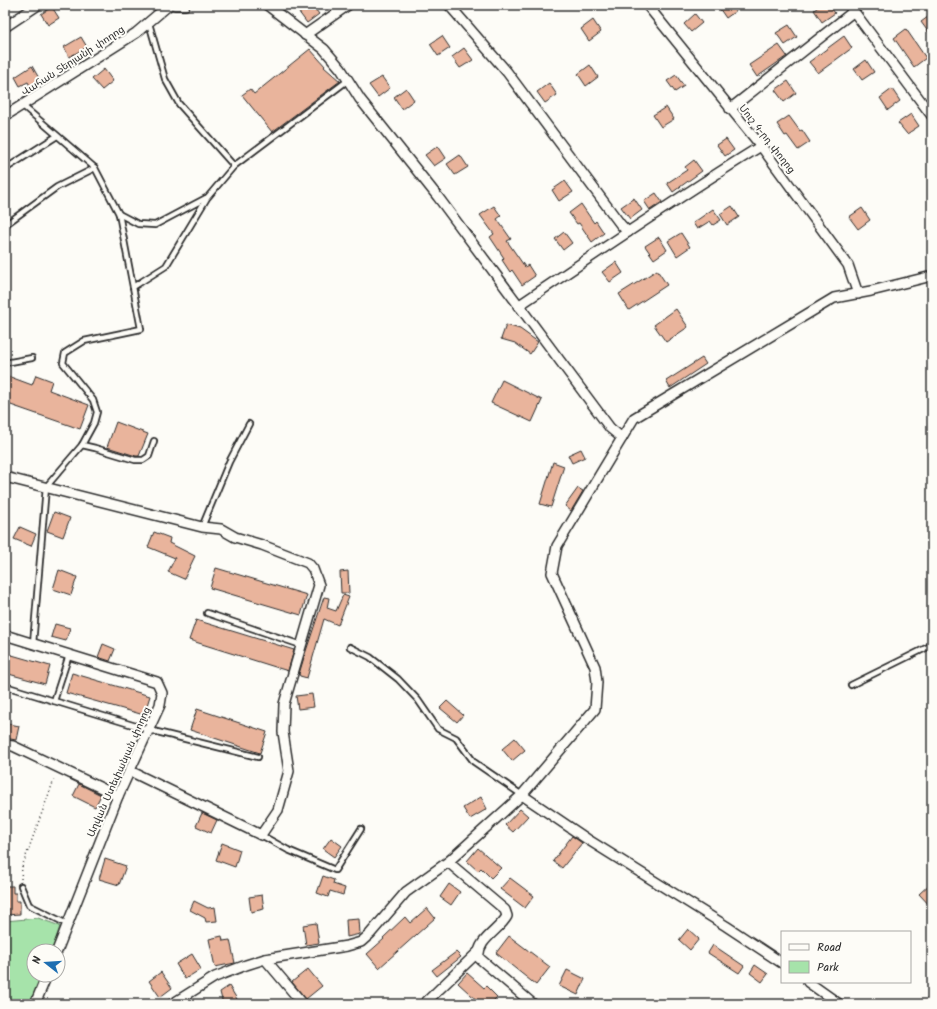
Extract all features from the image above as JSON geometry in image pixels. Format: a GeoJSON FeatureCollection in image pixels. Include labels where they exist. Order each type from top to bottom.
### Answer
{"type":"FeatureCollection","features":[{"type":"Feature","properties":{"kind":"street"},"geometry":{"type":"LineString","coordinates":[[5,27],[38,5]]}},
{"type":"Feature","properties":{"kind":"street","name":"Վահան Տերյանի փողոց"},"geometry":{"type":"LineString","coordinates":[[5,116],[136,33],[169,5]]}},
{"type":"Feature","properties":{"kind":"street"},"geometry":{"type":"LineString","coordinates":[[175,5],[185,5]]}},
{"type":"Feature","properties":{"kind":"street"},"geometry":{"type":"LineString","coordinates":[[267,5],[324,49],[341,69],[360,99],[438,198],[610,428],[622,438]]}},
{"type":"Feature","properties":{"kind":"street"},"geometry":{"type":"LineString","coordinates":[[305,35],[348,5]]}},
{"type":"Feature","properties":{"kind":"street"},"geometry":{"type":"LineString","coordinates":[[450,5],[507,72],[621,225],[628,232]]}},
{"type":"Feature","properties":{"kind":"street","name":"Մուշ 4-րդ փողոց"},"geometry":{"type":"LineString","coordinates":[[647,5],[760,146],[848,265],[858,294]]}},
{"type":"Feature","properties":{"kind":"street"},"geometry":{"type":"LineString","coordinates":[[730,109],[851,8],[932,116]]}},
{"type":"Feature","properties":{"kind":"street"},"geometry":{"type":"LineString","coordinates":[[518,306],[713,175],[760,146]]}},
{"type":"Feature","properties":{"kind":"street"},"geometry":{"type":"LineString","coordinates":[[172,1004],[215,977],[265,959],[347,946],[361,942],[370,934],[406,892],[448,862],[522,794],[595,709],[597,682],[595,667],[552,573],[557,546],[634,418],[834,298],[858,294],[932,276]]}},
{"type":"Feature","properties":{"kind":"street"},"geometry":{"type":"LineString","coordinates":[[5,477],[202,527],[221,529],[235,537],[262,545],[308,563],[313,569],[319,585],[284,704],[284,732],[289,771],[278,810],[261,835],[130,771]]}},
{"type":"Feature","properties":{"kind":"street","name":"Աղվան Ստեփանյան փողոց"},"geometry":{"type":"LineString","coordinates":[[5,635],[157,682],[162,692],[160,705],[118,796],[59,943]]}},
{"type":"Feature","properties":{"kind":"street"},"geometry":{"type":"LineString","coordinates":[[5,745],[13,746],[118,796]]}},
{"type":"Feature","properties":{"kind":"street"},"geometry":{"type":"LineString","coordinates":[[522,794],[587,839],[781,962]]}},
{"type":"Feature","properties":{"kind":"street"},"geometry":{"type":"LineString","coordinates":[[424,1004],[478,952],[481,944],[504,922],[507,916],[505,910],[448,862]]}},
{"type":"Feature","properties":{"kind":"street"},"geometry":{"type":"LineString","coordinates":[[478,952],[479,958],[533,1004]]}},
{"type":"Feature","properties":{"kind":"street"},"geometry":{"type":"LineString","coordinates":[[265,959],[303,1004]]}},
{"type":"Feature","properties":{"kind":"street"},"geometry":{"type":"LineString","coordinates":[[35,1004],[44,983]]}},
{"type":"Feature","properties":{"kind":"street"},"geometry":{"type":"LineString","coordinates":[[809,983],[839,1004]]}},
{"type":"Feature","properties":{"kind":"lane"},"geometry":{"type":"LineString","coordinates":[[149,23],[166,79],[179,104],[234,166]]}},
{"type":"Feature","properties":{"kind":"lane"},"geometry":{"type":"LineString","coordinates":[[134,287],[166,266],[207,198],[234,166],[348,81]]}},
{"type":"Feature","properties":{"kind":"lane"},"geometry":{"type":"LineString","coordinates":[[23,106],[95,168],[119,214],[141,329],[84,341],[65,353],[62,363],[93,400],[97,412],[94,423],[82,445],[46,487],[33,644]]}},
{"type":"Feature","properties":{"kind":"lane"},"geometry":{"type":"LineString","coordinates":[[5,169],[57,136]]}},
{"type":"Feature","properties":{"kind":"lane"},"geometry":{"type":"LineString","coordinates":[[5,225],[57,188],[95,168]]}},
{"type":"Feature","properties":{"kind":"lane"},"geometry":{"type":"LineString","coordinates":[[119,214],[138,224],[155,225],[207,198]]}},
{"type":"Feature","properties":{"kind":"lane"},"geometry":{"type":"LineString","coordinates":[[5,363],[32,358]]}},
{"type":"Feature","properties":{"kind":"lane"},"geometry":{"type":"LineString","coordinates":[[202,527],[230,462],[250,424]]}},
{"type":"Feature","properties":{"kind":"lane"},"geometry":{"type":"LineString","coordinates":[[82,445],[135,460],[142,460],[149,456],[154,442]]}},
{"type":"Feature","properties":{"kind":"lane"},"geometry":{"type":"LineString","coordinates":[[207,613],[301,645]]}},
{"type":"Feature","properties":{"kind":"lane"},"geometry":{"type":"LineString","coordinates":[[851,684],[932,645]]}},
{"type":"Feature","properties":{"kind":"lane"},"geometry":{"type":"LineString","coordinates":[[350,647],[370,657],[398,679],[418,700],[438,728],[456,738],[474,762],[522,794]]}},
{"type":"Feature","properties":{"kind":"lane"},"geometry":{"type":"LineString","coordinates":[[54,701],[69,655]]}},
{"type":"Feature","properties":{"kind":"lane"},"geometry":{"type":"LineString","coordinates":[[5,686],[149,730],[258,757]]}},
{"type":"Feature","properties":{"kind":"lane"},"geometry":{"type":"LineString","coordinates":[[261,835],[288,850],[335,870],[361,829]]}},
{"type":"Feature","properties":{"kind":"lane"},"geometry":{"type":"LineString","coordinates":[[21,886],[29,905],[67,924]]}},
{"type":"Feature","properties":{"kind":"path"},"geometry":{"type":"LineString","coordinates":[[21,886],[22,867],[56,774],[66,772]]}},
{"type":"Feature","properties":{"kind":"green space"},"geometry":{"type":"Polygon","coordinates":[[[38,918],[60,926],[55,943],[26,943],[26,983],[41,983],[34,1004],[5,1004],[5,921],[38,918]]]}},
{"type":"Feature","properties":{"kind":"building"},"geometry":{"type":"Polygon","coordinates":[[[307,5],[312,5],[319,14],[307,23],[298,11],[307,5]]]}},
{"type":"Feature","properties":{"kind":"building"},"geometry":{"type":"Polygon","coordinates":[[[717,5],[744,5],[726,18],[717,5]]]}},
{"type":"Feature","properties":{"kind":"building"},"geometry":{"type":"Polygon","coordinates":[[[821,5],[829,5],[835,13],[822,22],[814,10],[821,5]]]}},
{"type":"Feature","properties":{"kind":"building"},"geometry":{"type":"Polygon","coordinates":[[[52,7],[59,18],[48,25],[41,14],[52,7]]]}},
{"type":"Feature","properties":{"kind":"building"},"geometry":{"type":"Polygon","coordinates":[[[695,14],[702,23],[691,32],[684,24],[695,14]]]}},
{"type":"Feature","properties":{"kind":"building"},"geometry":{"type":"Polygon","coordinates":[[[932,14],[932,37],[921,22],[932,14]]]}},
{"type":"Feature","properties":{"kind":"building"},"geometry":{"type":"Polygon","coordinates":[[[593,20],[601,32],[589,41],[581,29],[593,20]]]}},
{"type":"Feature","properties":{"kind":"building"},"geometry":{"type":"Polygon","coordinates":[[[789,25],[797,37],[785,45],[776,33],[789,25]]]}},
{"type":"Feature","properties":{"kind":"building"},"geometry":{"type":"Polygon","coordinates":[[[906,29],[926,58],[914,67],[894,38],[906,29]]]}},
{"type":"Feature","properties":{"kind":"building"},"geometry":{"type":"Polygon","coordinates":[[[442,36],[450,48],[438,56],[430,44],[442,36]]]}},
{"type":"Feature","properties":{"kind":"building"},"geometry":{"type":"Polygon","coordinates":[[[844,36],[852,48],[818,73],[809,62],[844,36]]]}},
{"type":"Feature","properties":{"kind":"building"},"geometry":{"type":"Polygon","coordinates":[[[81,37],[87,47],[69,57],[64,47],[81,37]]]}},
{"type":"Feature","properties":{"kind":"building"},"geometry":{"type":"Polygon","coordinates":[[[779,45],[787,56],[757,77],[749,65],[779,45]]]}},
{"type":"Feature","properties":{"kind":"building"},"geometry":{"type":"Polygon","coordinates":[[[464,48],[473,60],[460,68],[452,57],[464,48]]]}},
{"type":"Feature","properties":{"kind":"building"},"geometry":{"type":"Polygon","coordinates":[[[310,49],[325,66],[324,67],[340,81],[272,132],[242,95],[250,89],[254,94],[310,49]]]}},
{"type":"Feature","properties":{"kind":"building"},"geometry":{"type":"Polygon","coordinates":[[[866,60],[874,72],[862,80],[854,69],[866,60]]]}},
{"type":"Feature","properties":{"kind":"building"},"geometry":{"type":"Polygon","coordinates":[[[590,65],[598,77],[586,86],[578,74],[590,65]]]}},
{"type":"Feature","properties":{"kind":"building"},"geometry":{"type":"Polygon","coordinates":[[[32,66],[40,80],[30,86],[28,82],[20,86],[15,77],[32,66]]]}},
{"type":"Feature","properties":{"kind":"building"},"geometry":{"type":"Polygon","coordinates":[[[104,69],[113,81],[102,90],[92,79],[104,69]]]}},
{"type":"Feature","properties":{"kind":"building"},"geometry":{"type":"Polygon","coordinates":[[[676,75],[684,86],[675,92],[667,81],[676,75]]]}},
{"type":"Feature","properties":{"kind":"building"},"geometry":{"type":"Polygon","coordinates":[[[382,77],[390,88],[378,97],[369,85],[382,77]]]}},
{"type":"Feature","properties":{"kind":"building"},"geometry":{"type":"Polygon","coordinates":[[[788,81],[796,93],[784,102],[775,90],[788,81]]]}},
{"type":"Feature","properties":{"kind":"building"},"geometry":{"type":"Polygon","coordinates":[[[549,83],[557,95],[545,103],[537,92],[549,83]]]}},
{"type":"Feature","properties":{"kind":"building"},"geometry":{"type":"Polygon","coordinates":[[[406,88],[414,100],[402,109],[394,97],[406,88]]]}},
{"type":"Feature","properties":{"kind":"building"},"geometry":{"type":"Polygon","coordinates":[[[892,89],[900,101],[888,110],[880,98],[892,89]]]}},
{"type":"Feature","properties":{"kind":"building"},"geometry":{"type":"Polygon","coordinates":[[[666,107],[674,119],[661,127],[653,115],[666,107]]]}},
{"type":"Feature","properties":{"kind":"building"},"geometry":{"type":"Polygon","coordinates":[[[911,114],[919,126],[907,134],[898,123],[911,114]]]}},
{"type":"Feature","properties":{"kind":"building"},"geometry":{"type":"Polygon","coordinates":[[[789,116],[800,131],[802,130],[810,142],[798,150],[787,135],[785,136],[777,124],[789,116]]]}},
{"type":"Feature","properties":{"kind":"building"},"geometry":{"type":"Polygon","coordinates":[[[726,139],[734,150],[725,156],[717,145],[726,139]]]}},
{"type":"Feature","properties":{"kind":"building"},"geometry":{"type":"Polygon","coordinates":[[[438,146],[446,158],[434,166],[425,155],[438,146]]]}},
{"type":"Feature","properties":{"kind":"building"},"geometry":{"type":"Polygon","coordinates":[[[460,155],[468,167],[455,175],[447,164],[460,155]]]}},
{"type":"Feature","properties":{"kind":"building"},"geometry":{"type":"Polygon","coordinates":[[[694,160],[702,171],[673,192],[667,183],[687,170],[685,167],[694,160]]]}},
{"type":"Feature","properties":{"kind":"building"},"geometry":{"type":"Polygon","coordinates":[[[565,181],[573,192],[559,201],[552,190],[565,181]]]}},
{"type":"Feature","properties":{"kind":"building"},"geometry":{"type":"Polygon","coordinates":[[[656,193],[662,202],[650,210],[644,201],[656,193]]]}},
{"type":"Feature","properties":{"kind":"building"},"geometry":{"type":"Polygon","coordinates":[[[634,198],[642,210],[630,219],[621,207],[634,198]]]}},
{"type":"Feature","properties":{"kind":"building"},"geometry":{"type":"Polygon","coordinates":[[[581,204],[594,223],[596,221],[604,233],[592,242],[579,223],[577,224],[569,213],[581,204]]]}},
{"type":"Feature","properties":{"kind":"building"},"geometry":{"type":"Polygon","coordinates":[[[494,206],[501,216],[497,219],[511,239],[507,241],[525,267],[528,265],[535,276],[522,285],[512,270],[510,272],[502,260],[504,258],[490,237],[494,234],[480,215],[494,206]]]}},
{"type":"Feature","properties":{"kind":"building"},"geometry":{"type":"Polygon","coordinates":[[[732,206],[739,217],[727,225],[720,214],[732,206]]]}},
{"type":"Feature","properties":{"kind":"building"},"geometry":{"type":"Polygon","coordinates":[[[862,208],[870,220],[858,229],[849,217],[862,208]]]}},
{"type":"Feature","properties":{"kind":"building"},"geometry":{"type":"Polygon","coordinates":[[[713,209],[721,220],[713,225],[710,221],[697,229],[693,223],[713,209]]]}},
{"type":"Feature","properties":{"kind":"building"},"geometry":{"type":"Polygon","coordinates":[[[564,232],[572,243],[563,250],[555,239],[564,232]]]}},
{"type":"Feature","properties":{"kind":"building"},"geometry":{"type":"Polygon","coordinates":[[[681,233],[690,247],[677,256],[668,241],[681,233]]]}},
{"type":"Feature","properties":{"kind":"building"},"geometry":{"type":"Polygon","coordinates":[[[659,237],[667,250],[654,259],[645,246],[659,237]]]}},
{"type":"Feature","properties":{"kind":"building"},"geometry":{"type":"Polygon","coordinates":[[[616,262],[623,273],[610,282],[602,272],[616,262]]]}},
{"type":"Feature","properties":{"kind":"building"},"geometry":{"type":"Polygon","coordinates":[[[657,270],[667,285],[629,310],[619,294],[657,270]]]}},
{"type":"Feature","properties":{"kind":"building"},"geometry":{"type":"Polygon","coordinates":[[[676,309],[688,327],[666,342],[654,325],[676,309]]]}},
{"type":"Feature","properties":{"kind":"building"},"geometry":{"type":"Polygon","coordinates":[[[506,325],[520,329],[538,342],[530,354],[515,343],[501,339],[506,325]]]}},
{"type":"Feature","properties":{"kind":"building"},"geometry":{"type":"Polygon","coordinates":[[[702,358],[706,364],[670,388],[666,381],[702,358]]]}},
{"type":"Feature","properties":{"kind":"building"},"geometry":{"type":"Polygon","coordinates":[[[5,375],[32,385],[36,375],[52,381],[49,390],[89,405],[80,429],[5,403],[5,375]]]}},
{"type":"Feature","properties":{"kind":"building"},"geometry":{"type":"Polygon","coordinates":[[[502,380],[542,400],[532,422],[491,403],[502,380]]]}},
{"type":"Feature","properties":{"kind":"building"},"geometry":{"type":"Polygon","coordinates":[[[116,422],[148,434],[139,456],[107,447],[116,422]]]}},
{"type":"Feature","properties":{"kind":"building"},"geometry":{"type":"Polygon","coordinates":[[[581,449],[585,457],[572,463],[568,455],[581,449]]]}},
{"type":"Feature","properties":{"kind":"building"},"geometry":{"type":"Polygon","coordinates":[[[553,462],[564,466],[551,507],[540,504],[553,462]]]}},
{"type":"Feature","properties":{"kind":"building"},"geometry":{"type":"Polygon","coordinates":[[[578,488],[583,491],[571,511],[565,506],[578,488]]]}},
{"type":"Feature","properties":{"kind":"building"},"geometry":{"type":"Polygon","coordinates":[[[54,512],[70,518],[63,537],[47,531],[54,512]]]}},
{"type":"Feature","properties":{"kind":"building"},"geometry":{"type":"Polygon","coordinates":[[[20,527],[36,534],[31,546],[14,539],[20,527]]]}},
{"type":"Feature","properties":{"kind":"building"},"geometry":{"type":"Polygon","coordinates":[[[154,532],[170,538],[169,543],[195,556],[184,579],[168,572],[175,558],[148,547],[154,532]]]}},
{"type":"Feature","properties":{"kind":"building"},"geometry":{"type":"Polygon","coordinates":[[[216,568],[307,595],[301,615],[210,588],[216,568]]]}},
{"type":"Feature","properties":{"kind":"building"},"geometry":{"type":"Polygon","coordinates":[[[59,570],[77,577],[71,595],[53,589],[59,570]]]}},
{"type":"Feature","properties":{"kind":"building"},"geometry":{"type":"Polygon","coordinates":[[[348,571],[349,593],[341,593],[340,572],[348,571]]]}},
{"type":"Feature","properties":{"kind":"building"},"geometry":{"type":"Polygon","coordinates":[[[343,595],[349,597],[338,625],[324,619],[307,678],[300,676],[299,674],[305,654],[324,597],[329,598],[327,608],[336,611],[343,595]]]}},
{"type":"Feature","properties":{"kind":"building"},"geometry":{"type":"Polygon","coordinates":[[[196,620],[294,650],[288,671],[189,640],[196,620]]]}},
{"type":"Feature","properties":{"kind":"building"},"geometry":{"type":"Polygon","coordinates":[[[55,624],[70,628],[66,641],[51,637],[55,624]]]}},
{"type":"Feature","properties":{"kind":"building"},"geometry":{"type":"Polygon","coordinates":[[[103,644],[115,649],[110,661],[98,657],[103,644]]]}},
{"type":"Feature","properties":{"kind":"building"},"geometry":{"type":"Polygon","coordinates":[[[5,653],[50,666],[45,684],[5,673],[5,653]]]}},
{"type":"Feature","properties":{"kind":"building"},"geometry":{"type":"Polygon","coordinates":[[[72,673],[150,696],[144,715],[66,693],[72,673]]]}},
{"type":"Feature","properties":{"kind":"building"},"geometry":{"type":"Polygon","coordinates":[[[312,694],[314,707],[298,709],[296,696],[312,694]]]}},
{"type":"Feature","properties":{"kind":"building"},"geometry":{"type":"Polygon","coordinates":[[[447,701],[463,715],[457,722],[440,708],[447,701]]]}},
{"type":"Feature","properties":{"kind":"building"},"geometry":{"type":"Polygon","coordinates":[[[197,709],[267,732],[260,753],[190,730],[197,709]]]}},
{"type":"Feature","properties":{"kind":"building"},"geometry":{"type":"Polygon","coordinates":[[[5,723],[19,726],[16,740],[5,738],[5,723]]]}},
{"type":"Feature","properties":{"kind":"building"},"geometry":{"type":"Polygon","coordinates":[[[515,738],[525,750],[512,761],[502,749],[515,738]]]}},
{"type":"Feature","properties":{"kind":"building"},"geometry":{"type":"Polygon","coordinates":[[[79,784],[101,795],[95,807],[73,796],[79,784]]]}},
{"type":"Feature","properties":{"kind":"building"},"geometry":{"type":"Polygon","coordinates":[[[481,797],[487,809],[470,819],[463,808],[481,797]]]}},
{"type":"Feature","properties":{"kind":"building"},"geometry":{"type":"Polygon","coordinates":[[[520,809],[528,816],[513,832],[505,825],[520,809]]]}},
{"type":"Feature","properties":{"kind":"building"},"geometry":{"type":"Polygon","coordinates":[[[202,813],[217,820],[211,833],[196,826],[202,813]]]}},
{"type":"Feature","properties":{"kind":"building"},"geometry":{"type":"Polygon","coordinates":[[[572,836],[582,843],[562,868],[553,861],[572,836]]]}},
{"type":"Feature","properties":{"kind":"building"},"geometry":{"type":"Polygon","coordinates":[[[331,838],[342,846],[334,857],[323,849],[331,838]]]}},
{"type":"Feature","properties":{"kind":"building"},"geometry":{"type":"Polygon","coordinates":[[[222,843],[240,850],[235,867],[216,860],[222,843]]]}},
{"type":"Feature","properties":{"kind":"building"},"geometry":{"type":"Polygon","coordinates":[[[478,848],[501,868],[491,878],[481,868],[478,871],[467,861],[478,848]]]}},
{"type":"Feature","properties":{"kind":"building"},"geometry":{"type":"Polygon","coordinates":[[[105,859],[126,866],[119,885],[99,879],[105,859]]]}},
{"type":"Feature","properties":{"kind":"building"},"geometry":{"type":"Polygon","coordinates":[[[323,876],[334,880],[333,884],[345,888],[343,895],[330,891],[328,897],[317,893],[323,876]]]}},
{"type":"Feature","properties":{"kind":"building"},"geometry":{"type":"Polygon","coordinates":[[[510,878],[534,896],[525,908],[500,889],[510,878]]]}},
{"type":"Feature","properties":{"kind":"building"},"geometry":{"type":"Polygon","coordinates":[[[932,882],[932,908],[919,894],[932,882]]]}},
{"type":"Feature","properties":{"kind":"building"},"geometry":{"type":"Polygon","coordinates":[[[449,884],[460,892],[451,905],[440,897],[449,884]]]}},
{"type":"Feature","properties":{"kind":"building"},"geometry":{"type":"Polygon","coordinates":[[[5,886],[13,886],[13,893],[16,893],[16,901],[20,901],[20,914],[5,915],[5,886]]]}},
{"type":"Feature","properties":{"kind":"building"},"geometry":{"type":"Polygon","coordinates":[[[262,895],[264,909],[251,912],[249,897],[262,895]]]}},
{"type":"Feature","properties":{"kind":"building"},"geometry":{"type":"Polygon","coordinates":[[[194,901],[208,908],[215,907],[217,921],[206,922],[205,918],[190,910],[194,901]]]}},
{"type":"Feature","properties":{"kind":"building"},"geometry":{"type":"Polygon","coordinates":[[[427,908],[435,918],[379,968],[367,954],[405,917],[410,923],[427,908]]]}},
{"type":"Feature","properties":{"kind":"building"},"geometry":{"type":"Polygon","coordinates":[[[359,919],[360,934],[347,937],[346,920],[359,919]]]}},
{"type":"Feature","properties":{"kind":"building"},"geometry":{"type":"Polygon","coordinates":[[[316,923],[319,943],[306,945],[303,925],[316,923]]]}},
{"type":"Feature","properties":{"kind":"building"},"geometry":{"type":"Polygon","coordinates":[[[688,929],[699,939],[690,950],[679,940],[688,929]]]}},
{"type":"Feature","properties":{"kind":"building"},"geometry":{"type":"Polygon","coordinates":[[[222,936],[223,941],[230,940],[235,963],[215,967],[209,939],[222,936]]]}},
{"type":"Feature","properties":{"kind":"building"},"geometry":{"type":"Polygon","coordinates":[[[509,936],[550,967],[536,985],[496,953],[509,936]]]}},
{"type":"Feature","properties":{"kind":"building"},"geometry":{"type":"Polygon","coordinates":[[[713,945],[744,966],[739,973],[708,953],[713,945]]]}},
{"type":"Feature","properties":{"kind":"building"},"geometry":{"type":"Polygon","coordinates":[[[456,952],[461,957],[437,976],[432,970],[456,952]]]}},
{"type":"Feature","properties":{"kind":"building"},"geometry":{"type":"Polygon","coordinates":[[[192,954],[201,969],[185,979],[176,964],[192,954]]]}},
{"type":"Feature","properties":{"kind":"building"},"geometry":{"type":"Polygon","coordinates":[[[755,965],[768,974],[762,982],[750,973],[755,965]]]}},
{"type":"Feature","properties":{"kind":"building"},"geometry":{"type":"Polygon","coordinates":[[[308,969],[322,986],[306,999],[292,982],[308,969]]]}},
{"type":"Feature","properties":{"kind":"building"},"geometry":{"type":"Polygon","coordinates":[[[567,970],[585,979],[578,995],[559,986],[567,970]]]}},
{"type":"Feature","properties":{"kind":"building"},"geometry":{"type":"Polygon","coordinates":[[[161,972],[172,988],[160,997],[149,981],[161,972]]]}},
{"type":"Feature","properties":{"kind":"building"},"geometry":{"type":"Polygon","coordinates":[[[467,973],[484,988],[486,986],[497,997],[490,1004],[481,1004],[458,983],[467,973]]]}},
{"type":"Feature","properties":{"kind":"building"},"geometry":{"type":"Polygon","coordinates":[[[229,986],[240,1004],[223,1004],[220,992],[229,986]]]}}]}
